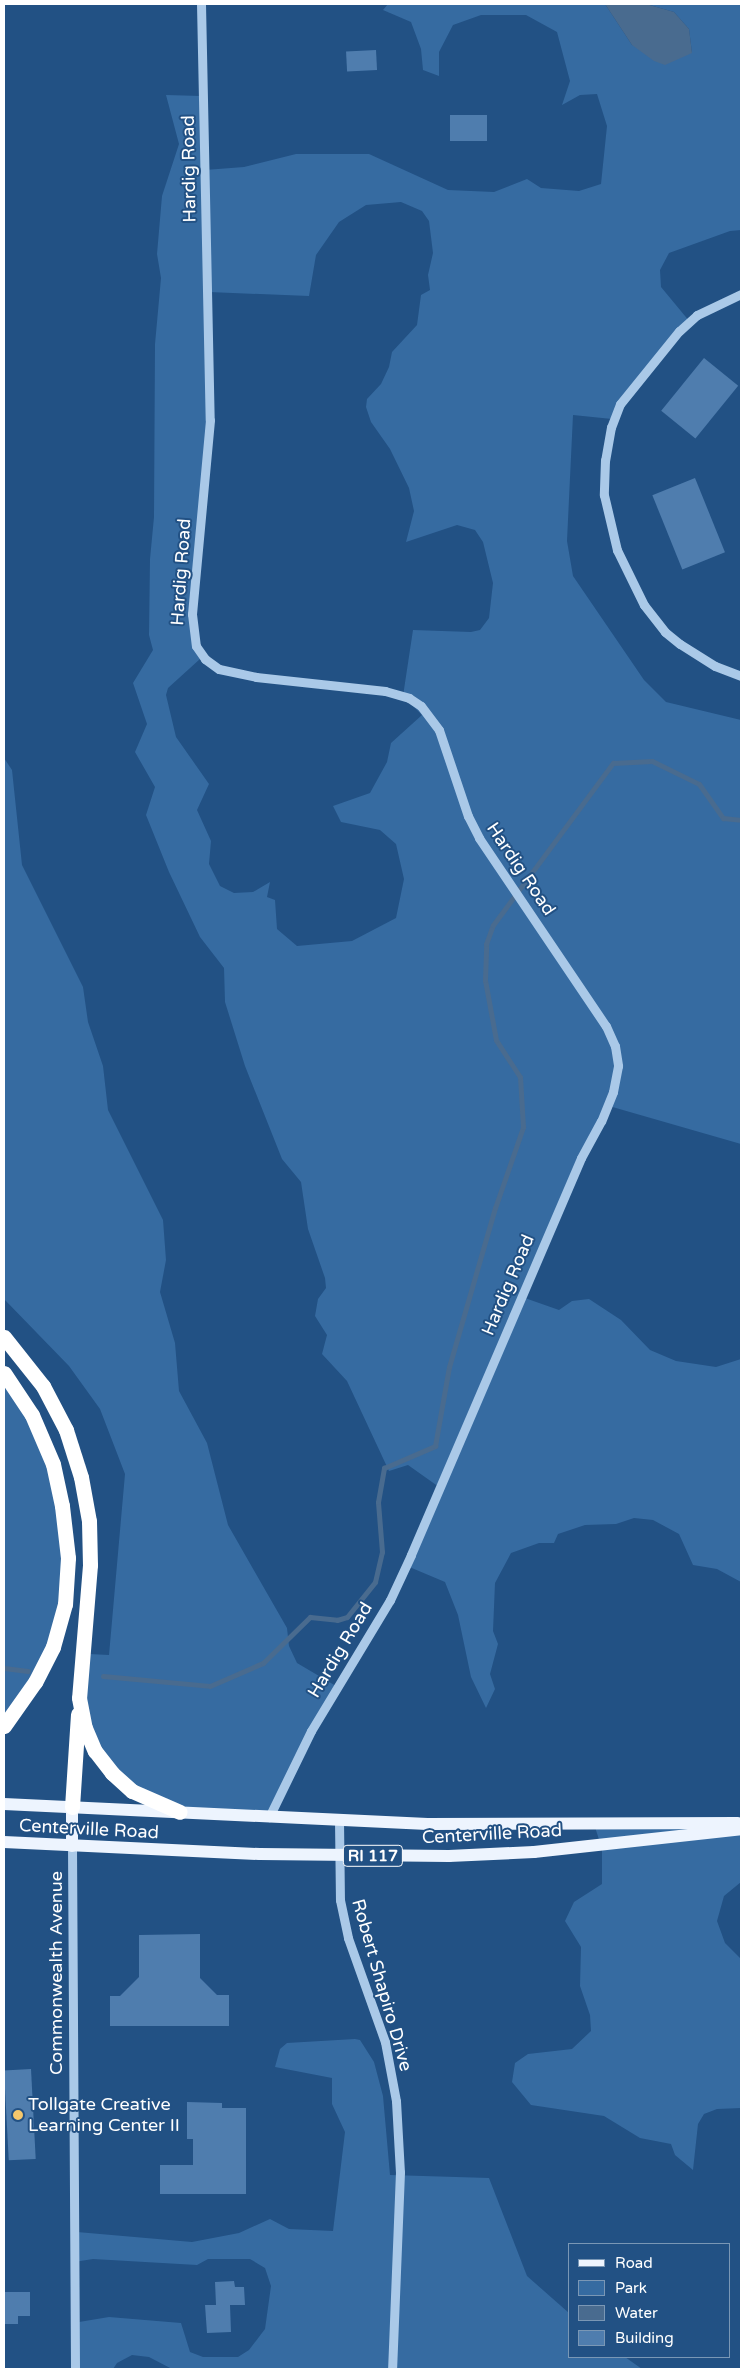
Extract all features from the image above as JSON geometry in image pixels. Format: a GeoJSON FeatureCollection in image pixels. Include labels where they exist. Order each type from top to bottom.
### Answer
{"type":"FeatureCollection","features":[{"type":"Feature","properties":{"kind":"highway"},"geometry":{"type":"LineString","coordinates":[[4,1337],[43,1386],[66,1430],[81,1477],[89,1521],[90,1565],[78,1698],[72,1807]]}},
{"type":"Feature","properties":{"kind":"highway"},"geometry":{"type":"LineString","coordinates":[[4,1373],[32,1415],[52,1464],[62,1506],[68,1558],[65,1604],[53,1647],[35,1682],[4,1726]]}},
{"type":"Feature","properties":{"kind":"highway"},"geometry":{"type":"LineString","coordinates":[[78,1698],[92,1744],[112,1773],[132,1791],[180,1812]]}},
{"type":"Feature","properties":{"kind":"main road","name":"Centerville Road"},"geometry":{"type":"LineString","coordinates":[[4,1804],[428,1824],[741,1822]]}},
{"type":"Feature","properties":{"kind":"main road"},"geometry":{"type":"LineString","coordinates":[[72,1807],[72,1846]]}},
{"type":"Feature","properties":{"kind":"main road","name":"Centerville Road"},"geometry":{"type":"LineString","coordinates":[[4,1842],[340,1856],[449,1856],[534,1852],[741,1829]]}},
{"type":"Feature","properties":{"kind":"street","name":"Hardig Road"},"geometry":{"type":"LineString","coordinates":[[201,4],[210,411],[192,614],[196,646],[205,659],[219,668],[256,676],[395,692],[422,706],[432,717],[445,743],[468,816],[510,888],[527,908],[612,1038],[618,1066],[613,1092],[573,1176],[390,1600],[311,1731],[269,1817]]}},
{"type":"Feature","properties":{"kind":"street"},"geometry":{"type":"LineString","coordinates":[[741,294],[717,303],[685,326],[664,347],[620,404],[611,427],[605,460],[604,495],[617,550],[644,605],[665,632],[680,644],[715,666],[741,676]]}},
{"type":"Feature","properties":{"kind":"street","name":"Robert Shapiro Drive"},"geometry":{"type":"LineString","coordinates":[[339,1820],[339,1890],[342,1910],[348,1938],[385,2042],[396,2101],[400,2172],[392,2369]]}},
{"type":"Feature","properties":{"kind":"street","name":"Commonwealth Avenue"},"geometry":{"type":"LineString","coordinates":[[72,1846],[75,2369]]}},
{"type":"Feature","properties":{"kind":"green space"},"geometry":{"type":"Polygon","coordinates":[[[388,4],[605,4],[632,45],[692,53],[689,29],[674,12],[646,4],[741,4],[741,230],[730,231],[669,253],[660,270],[661,287],[690,322],[612,419],[573,415],[567,541],[573,576],[644,680],[666,702],[741,720],[741,1144],[609,1106],[522,1297],[559,1310],[572,1301],[589,1299],[621,1320],[650,1350],[676,1361],[716,1367],[741,1359],[741,1582],[717,1569],[693,1565],[679,1534],[653,1520],[634,1518],[616,1524],[585,1525],[558,1534],[554,1543],[539,1543],[511,1553],[495,1583],[493,1631],[498,1644],[490,1674],[495,1689],[486,1708],[471,1677],[458,1615],[445,1582],[407,1566],[439,1487],[408,1465],[389,1471],[347,1381],[322,1354],[327,1335],[315,1316],[318,1299],[326,1288],[325,1278],[308,1229],[301,1182],[282,1159],[245,1066],[225,1002],[224,968],[200,937],[169,872],[146,815],[155,787],[135,752],[147,724],[133,683],[153,650],[149,635],[150,559],[154,517],[155,344],[161,278],[157,254],[162,196],[179,144],[166,95],[201,96],[205,170],[244,167],[296,154],[369,154],[448,190],[494,192],[527,179],[541,188],[579,191],[601,184],[607,126],[597,94],[580,95],[562,105],[570,81],[557,32],[526,15],[481,15],[453,25],[439,52],[439,76],[423,70],[421,49],[411,22],[383,10],[388,4]],[[401,202],[366,205],[339,222],[316,255],[309,296],[209,292],[210,416],[191,624],[200,659],[168,688],[166,695],[176,737],[209,784],[197,810],[211,841],[209,864],[220,886],[234,893],[253,892],[270,882],[267,897],[275,900],[277,929],[297,946],[352,941],[396,918],[404,879],[396,844],[380,830],[341,822],[333,806],[370,793],[387,762],[391,743],[422,715],[403,696],[413,630],[471,632],[480,630],[489,618],[493,583],[483,542],[475,530],[457,525],[406,542],[414,511],[409,488],[390,449],[371,422],[366,407],[367,399],[381,384],[389,367],[392,352],[417,325],[421,295],[430,290],[428,275],[433,253],[429,221],[422,211],[401,202]]]}},
{"type":"Feature","properties":{"kind":"green space"},"geometry":{"type":"Polygon","coordinates":[[[4,758],[12,770],[22,865],[83,987],[88,1022],[103,1066],[108,1110],[163,1220],[166,1260],[160,1292],[175,1343],[179,1391],[207,1443],[228,1525],[287,1628],[289,1646],[297,1663],[336,1686],[271,1817],[220,1816],[149,1797],[120,1782],[84,1723],[89,1654],[109,1655],[125,1474],[100,1409],[69,1366],[4,1299],[4,758]]]}},
{"type":"Feature","properties":{"kind":"green space"},"geometry":{"type":"Polygon","coordinates":[[[4,1371],[31,1412],[64,1528],[60,1602],[55,1624],[34,1678],[4,1723],[4,1371]]]}},
{"type":"Feature","properties":{"kind":"green space"},"geometry":{"type":"Polygon","coordinates":[[[741,1823],[741,1882],[724,1896],[717,1921],[725,1943],[741,1959],[741,2108],[717,2109],[704,2114],[698,2124],[693,2170],[675,2155],[671,2144],[640,2138],[604,2116],[531,2105],[512,2082],[515,2063],[528,2054],[572,2049],[591,2031],[590,2015],[580,1986],[581,1947],[565,1921],[574,1902],[602,1884],[602,1849],[595,1827],[741,1823]]]}},
{"type":"Feature","properties":{"kind":"green space"},"geometry":{"type":"Polygon","coordinates":[[[360,2040],[374,2062],[383,2096],[390,2175],[489,2178],[527,2276],[568,2312],[568,2358],[626,2358],[642,2369],[172,2369],[149,2357],[132,2355],[117,2363],[113,2369],[73,2369],[73,2323],[109,2317],[181,2323],[190,2352],[203,2357],[238,2357],[249,2350],[265,2329],[271,2286],[265,2268],[250,2259],[208,2259],[197,2265],[93,2259],[74,2262],[77,2232],[192,2242],[239,2233],[270,2219],[289,2229],[333,2231],[345,2132],[332,2104],[332,2078],[275,2067],[280,2049],[287,2043],[360,2040]]]}},
{"type":"Feature","properties":{"kind":"water"},"geometry":{"type":"Polygon","coordinates":[[[605,4],[646,4],[674,12],[689,29],[692,53],[665,65],[654,61],[632,45],[605,4]]]}},
{"type":"Feature","properties":{"kind":"building"},"geometry":{"type":"Polygon","coordinates":[[[376,50],[377,70],[347,72],[346,52],[376,50]]]}},
{"type":"Feature","properties":{"kind":"building"},"geometry":{"type":"Polygon","coordinates":[[[450,115],[487,115],[487,141],[450,141],[450,115]]]}},
{"type":"Feature","properties":{"kind":"building"},"geometry":{"type":"Polygon","coordinates":[[[704,358],[738,386],[695,439],[661,411],[704,358]]]}},
{"type":"Feature","properties":{"kind":"building"},"geometry":{"type":"Polygon","coordinates":[[[695,478],[725,552],[682,569],[652,495],[695,478]]]}},
{"type":"Feature","properties":{"kind":"building"},"geometry":{"type":"Polygon","coordinates":[[[200,1934],[200,1978],[217,1995],[229,1995],[229,2026],[110,2026],[110,1996],[120,1996],[139,1977],[139,1935],[200,1934]]]}},
{"type":"Feature","properties":{"kind":"building","name":"Tollgate Creative Learning Center II"},"geometry":{"type":"Polygon","coordinates":[[[31,2069],[36,2159],[9,2160],[4,2070],[31,2069]]]}},
{"type":"Feature","properties":{"kind":"building"},"geometry":{"type":"Polygon","coordinates":[[[187,2102],[222,2103],[222,2108],[246,2108],[246,2194],[160,2194],[160,2165],[193,2165],[193,2139],[187,2139],[187,2102]]]}},
{"type":"Feature","properties":{"kind":"building"},"geometry":{"type":"Polygon","coordinates":[[[234,2281],[235,2287],[244,2287],[245,2305],[230,2305],[231,2332],[207,2333],[205,2305],[216,2305],[215,2282],[234,2281]]]}},
{"type":"Feature","properties":{"kind":"building"},"geometry":{"type":"Polygon","coordinates":[[[4,2292],[30,2292],[30,2316],[18,2316],[18,2324],[4,2324],[4,2292]]]}},
{"type":"Feature","properties":{"kind":"waterway"},"geometry":{"type":"LineString","coordinates":[[103,1676],[210,1686],[263,1663],[310,1617],[337,1620],[347,1617],[375,1582],[382,1552],[378,1502],[384,1468],[435,1446],[449,1367],[495,1208],[523,1127],[520,1077],[496,1040],[485,980],[486,944],[493,925],[613,763],[652,761],[699,784],[723,818],[741,820]]}},
{"type":"Feature","properties":{"kind":"waterway"},"geometry":{"type":"LineString","coordinates":[[4,1668],[28,1671]]}},
{"type":"Feature","properties":{"kind":"place","name":"Tollgate Creative Learning Center II"},"geometry":{"type":"Point","coordinates":[18,2115]}}]}
